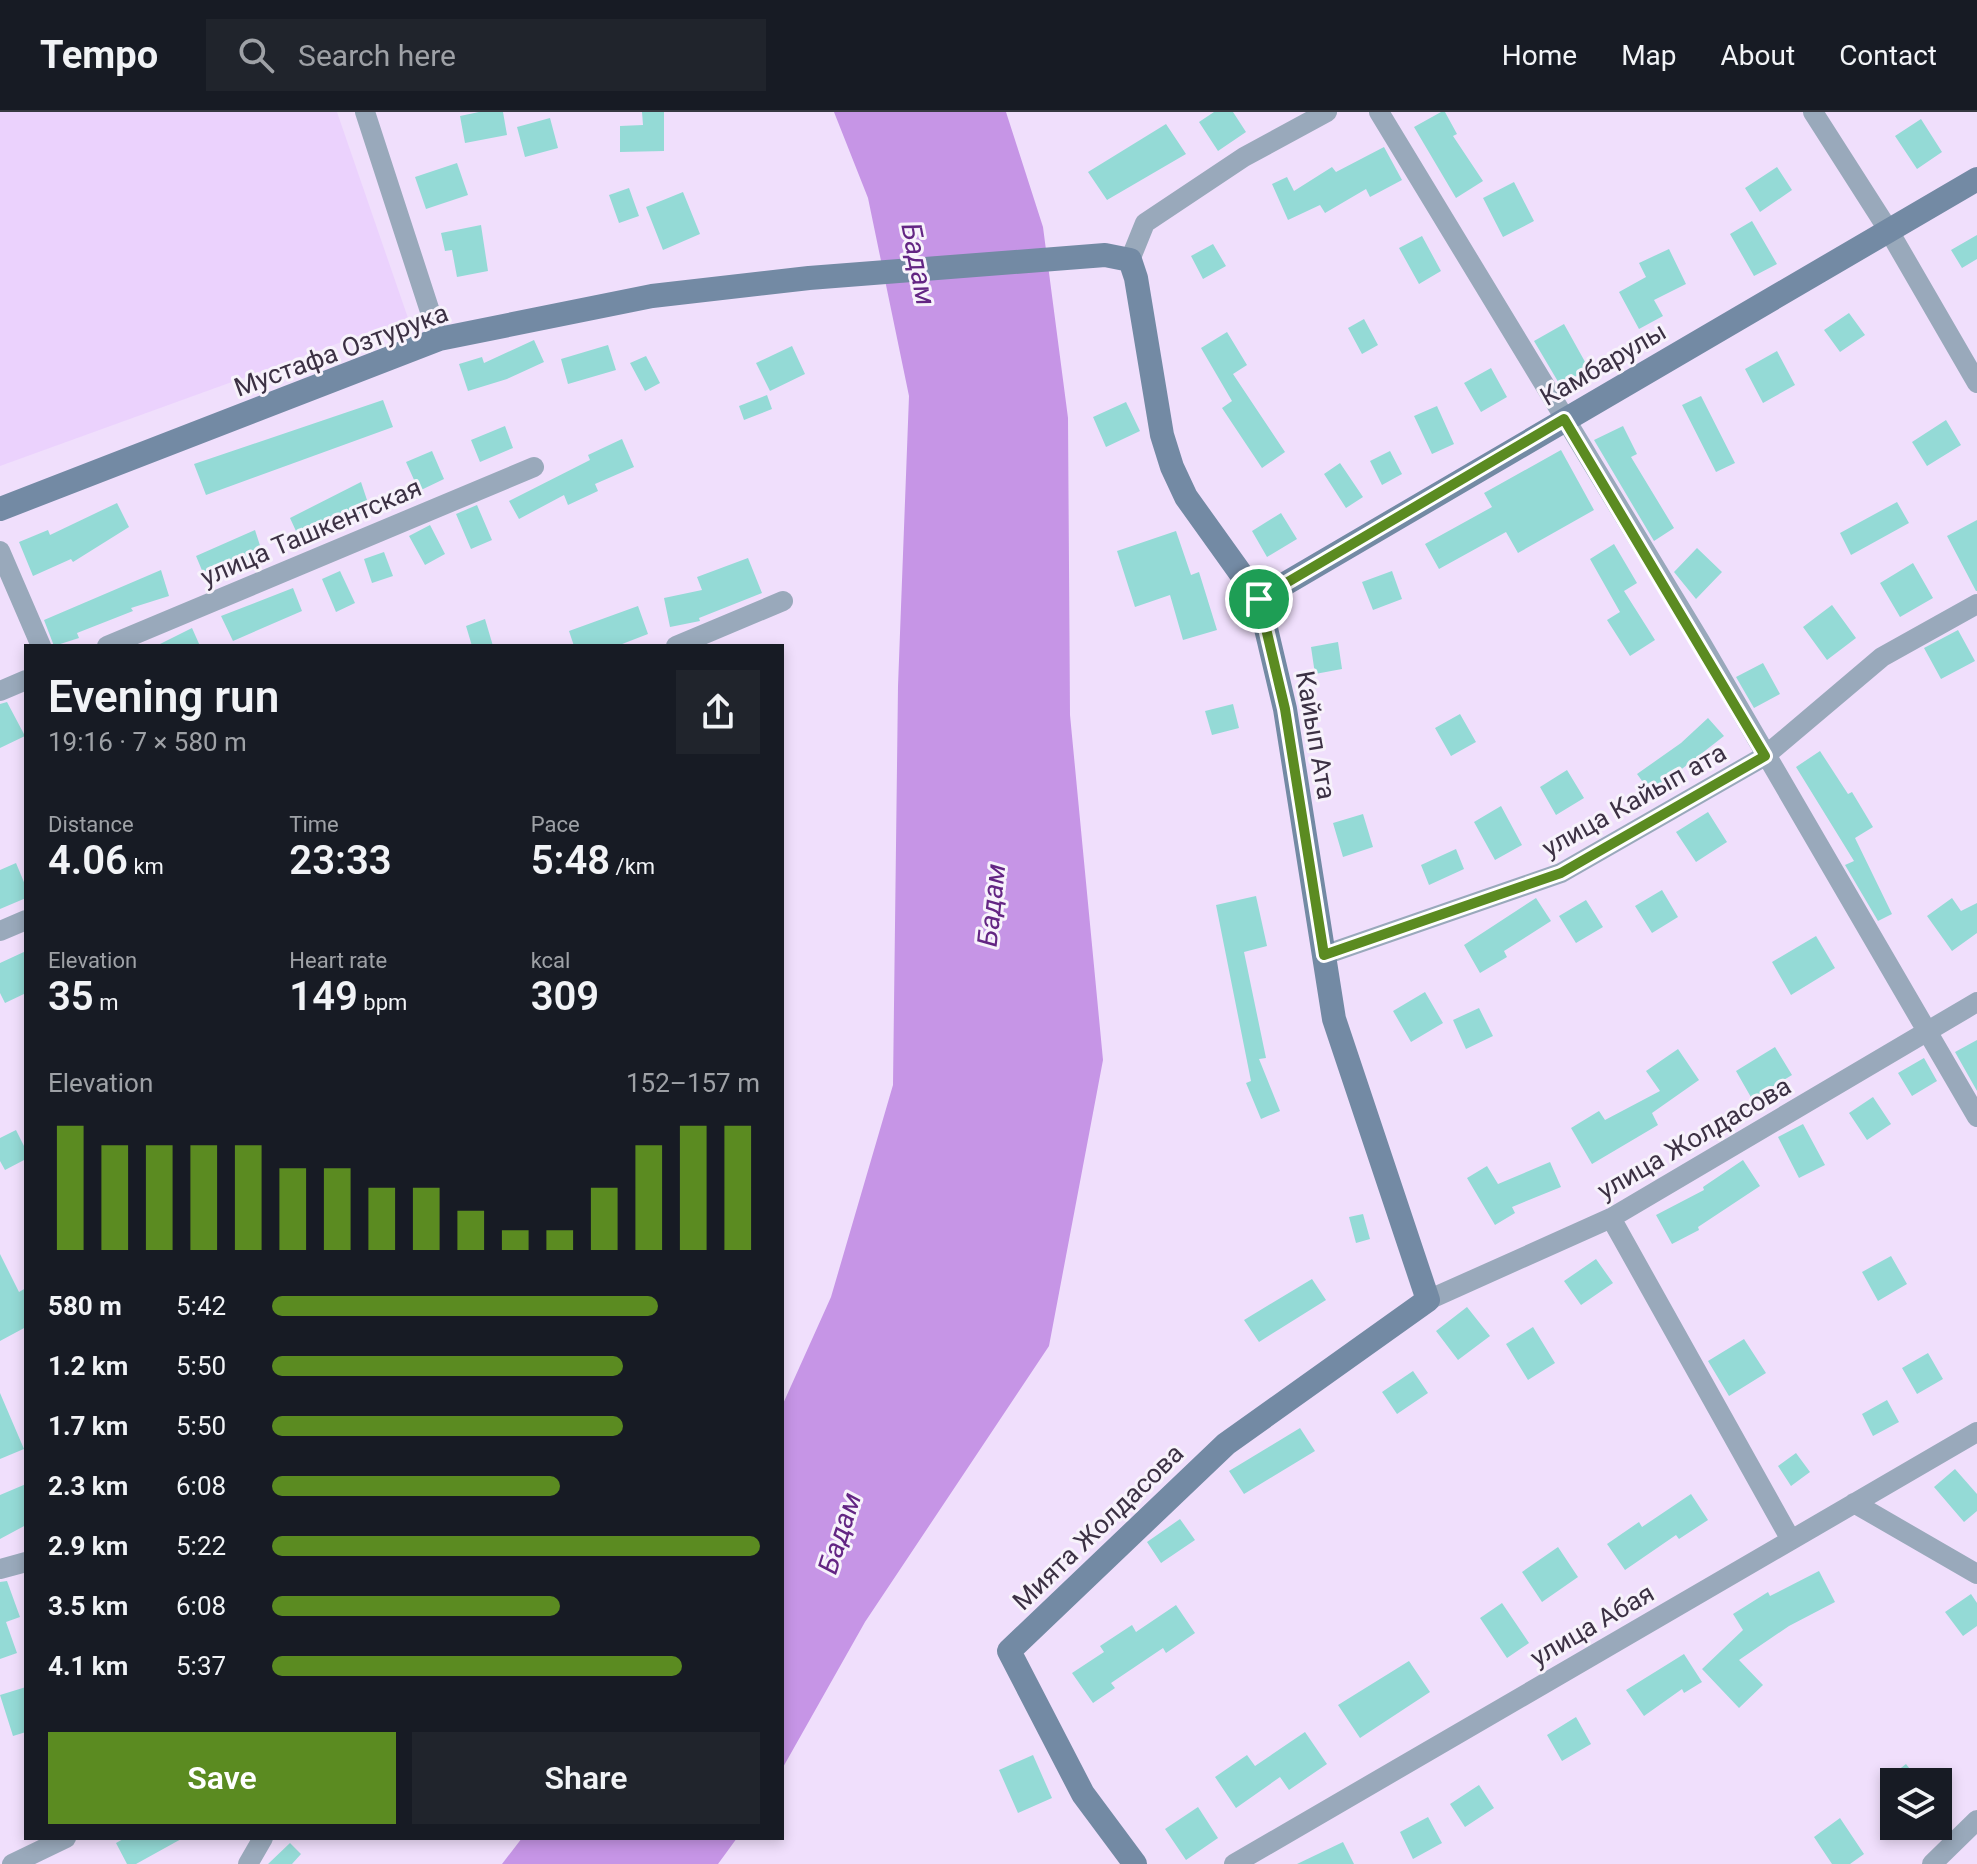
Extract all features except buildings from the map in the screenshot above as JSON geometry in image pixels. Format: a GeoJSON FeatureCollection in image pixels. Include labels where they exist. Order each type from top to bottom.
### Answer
{"type":"FeatureCollection","features":[{"type":"Feature","properties":{"kind":"street"},"geometry":{"type":"LineString","coordinates":[[365,112],[439,339]]}},
{"type":"Feature","properties":{"kind":"street"},"geometry":{"type":"LineString","coordinates":[[1130,260],[1145,223],[1244,157],[1327,112]]}},
{"type":"Feature","properties":{"kind":"street"},"geometry":{"type":"LineString","coordinates":[[1379,112],[1765,756],[1977,1117]]}},
{"type":"Feature","properties":{"kind":"street"},"geometry":{"type":"LineString","coordinates":[[1813,112],[1889,231],[1977,383]]}},
{"type":"Feature","properties":{"kind":"street","name":"Камбарулы"},"geometry":{"type":"LineString","coordinates":[[1259,599],[1977,179]]}},
{"type":"Feature","properties":{"kind":"street","name":"Мустафа Озтурука"},"geometry":{"type":"LineString","coordinates":[[0,509],[439,339],[652,296],[809,278],[1066,257],[1105,255],[1130,260]]}},
{"type":"Feature","properties":{"kind":"street","name":"Кайып Ата"},"geometry":{"type":"LineString","coordinates":[[1130,260],[1136,278],[1162,435],[1172,467],[1186,497],[1259,599],[1285,709],[1334,1019],[1428,1300]]}},
{"type":"Feature","properties":{"kind":"street","name":"улица Ташкентская"},"geometry":{"type":"LineString","coordinates":[[112,644],[534,467]]}},
{"type":"Feature","properties":{"kind":"street"},"geometry":{"type":"LineString","coordinates":[[0,551],[40,644]]}},
{"type":"Feature","properties":{"kind":"street"},"geometry":{"type":"LineString","coordinates":[[681,644],[783,601]]}},
{"type":"Feature","properties":{"kind":"street","name":"улица Кайып ата"},"geometry":{"type":"LineString","coordinates":[[1324,955],[1561,873],[1765,756],[1882,657],[1977,604]]}},
{"type":"Feature","properties":{"kind":"street"},"geometry":{"type":"LineString","coordinates":[[0,691],[24,681]]}},
{"type":"Feature","properties":{"kind":"street"},"geometry":{"type":"LineString","coordinates":[[0,931],[24,921]]}},
{"type":"Feature","properties":{"kind":"street","name":"улица Жолдасова"},"geometry":{"type":"LineString","coordinates":[[1428,1300],[1611,1218],[1977,1002]]}},
{"type":"Feature","properties":{"kind":"street"},"geometry":{"type":"LineString","coordinates":[[1611,1218],[1791,1540]]}},
{"type":"Feature","properties":{"kind":"street","name":"Мията Жолдасова"},"geometry":{"type":"LineString","coordinates":[[1135,1864],[1083,1794],[1009,1651],[1226,1444],[1428,1300]]}},
{"type":"Feature","properties":{"kind":"street","name":"улица Абая"},"geometry":{"type":"LineString","coordinates":[[1234,1864],[1977,1432]]}},
{"type":"Feature","properties":{"kind":"street"},"geometry":{"type":"LineString","coordinates":[[1854,1503],[1977,1574]]}},
{"type":"Feature","properties":{"kind":"street"},"geometry":{"type":"LineString","coordinates":[[0,1569],[24,1563]]}},
{"type":"Feature","properties":{"kind":"street"},"geometry":{"type":"LineString","coordinates":[[1932,1864],[1977,1820]]}},
{"type":"Feature","properties":{"kind":"street"},"geometry":{"type":"LineString","coordinates":[[12,1864],[62,1840]]}},
{"type":"Feature","properties":{"kind":"street"},"geometry":{"type":"LineString","coordinates":[[248,1864],[262,1840]]}},
{"type":"Feature","properties":{"kind":"shaded area"},"geometry":{"type":"Polygon","coordinates":[[[0,112],[337,112],[408,318],[0,466],[0,112]]]}},
{"type":"Feature","properties":{"kind":"water","name":"Бадам"},"geometry":{"type":"Polygon","coordinates":[[[834,112],[1006,112],[1043,227],[1068,418],[1070,715],[1103,1060],[1049,1346],[865,1622],[784,1765],[784,1402],[831,1297],[893,1085],[898,686],[909,396],[868,198],[834,112]]]}},
{"type":"Feature","properties":{"kind":"water"},"geometry":{"type":"Polygon","coordinates":[[[520,1840],[736,1840],[718,1864],[502,1864],[520,1840]]]}},
{"type":"Feature","properties":{"kind":"route"},"geometry":{"type":"LineString","coordinates":[[1564,419],[1700,641],[1765,756],[1561,873],[1324,955],[1285,709],[1259,599],[1564,419]]}}]}
